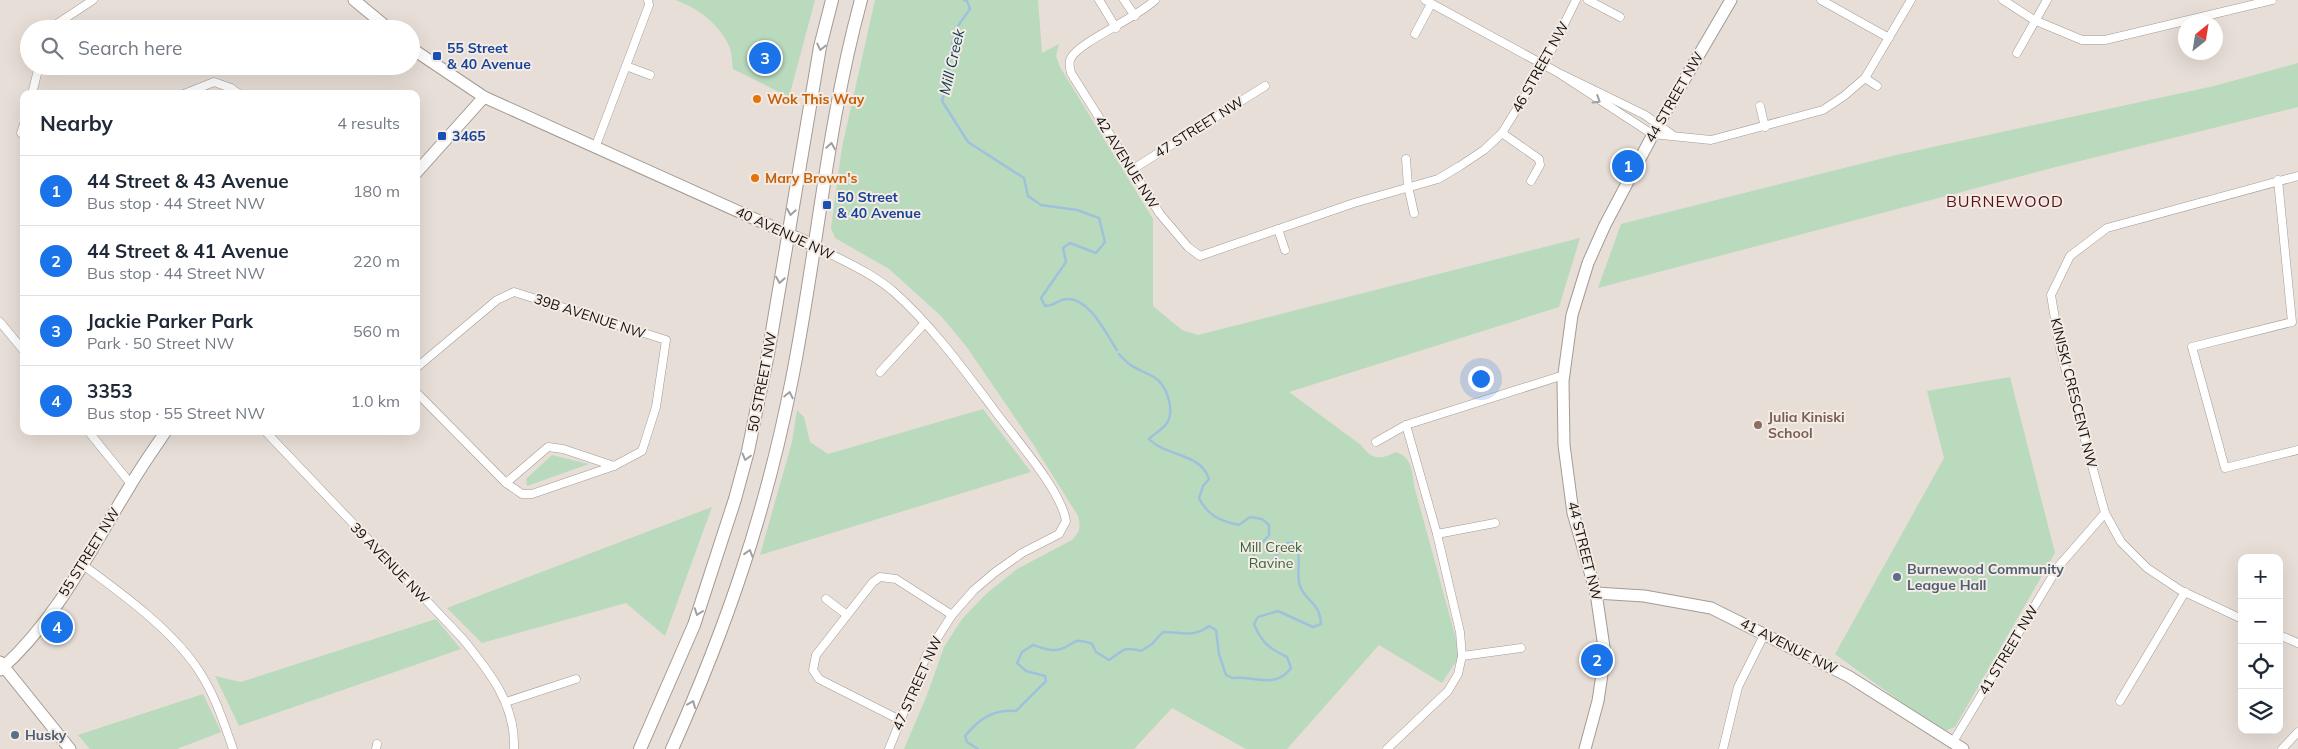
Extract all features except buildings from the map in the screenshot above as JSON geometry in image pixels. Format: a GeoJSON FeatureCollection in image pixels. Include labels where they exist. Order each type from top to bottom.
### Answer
{"type":"FeatureCollection","features":[{"type":"Feature","properties":{"kind":"main road","name":"50 STREET NW"},"geometry":{"type":"LineString","coordinates":[[640,749],[694,624],[735,498],[760,398],[820,47],[832,0]]}},
{"type":"Feature","properties":{"kind":"main road","name":"50 STREET NW"},"geometry":{"type":"LineString","coordinates":[[672,749],[714,652],[752,544],[782,428],[815,246],[835,118],[861,0]]}},
{"type":"Feature","properties":{"kind":"street"},"geometry":{"type":"LineString","coordinates":[[62,20],[92,0]]}},
{"type":"Feature","properties":{"kind":"street"},"geometry":{"type":"LineString","coordinates":[[354,0],[377,20]]}},
{"type":"Feature","properties":{"kind":"street"},"geometry":{"type":"LineString","coordinates":[[596,148],[648,0]]}},
{"type":"Feature","properties":{"kind":"street"},"geometry":{"type":"LineString","coordinates":[[1099,0],[1116,28],[1155,0]]}},
{"type":"Feature","properties":{"kind":"street"},"geometry":{"type":"LineString","coordinates":[[1124,0],[1135,16]]}},
{"type":"Feature","properties":{"kind":"street","name":"46 STREET NW"},"geometry":{"type":"LineString","coordinates":[[1200,256],[1408,186],[1438,178],[1484,150],[1502,132],[1544,65],[1576,0]]}},
{"type":"Feature","properties":{"kind":"street"},"geometry":{"type":"LineString","coordinates":[[1588,0],[1620,17]]}},
{"type":"Feature","properties":{"kind":"street","name":"44 STREET NW"},"geometry":{"type":"LineString","coordinates":[[1585,749],[1598,701],[1605,654],[1596,593],[1573,513],[1564,445],[1564,375],[1572,315],[1588,263],[1652,134],[1731,0]]}},
{"type":"Feature","properties":{"kind":"street"},"geometry":{"type":"LineString","coordinates":[[1822,0],[1889,38]]}},
{"type":"Feature","properties":{"kind":"street"},"geometry":{"type":"LineString","coordinates":[[1415,34],[1428,2],[1557,72],[1652,134],[1671,134],[1711,140],[1823,110],[1865,78],[1911,0]]}},
{"type":"Feature","properties":{"kind":"street"},"geometry":{"type":"LineString","coordinates":[[2003,0],[2034,20],[2082,40],[2105,40],[2272,0]]}},
{"type":"Feature","properties":{"kind":"street"},"geometry":{"type":"LineString","coordinates":[[2017,53],[2047,0]]}},
{"type":"Feature","properties":{"kind":"street"},"geometry":{"type":"LineString","coordinates":[[2233,0],[2235,10]]}},
{"type":"Feature","properties":{"kind":"street","name":"42 AVENUE NW"},"geometry":{"type":"LineString","coordinates":[[1116,28],[1080,48],[1071,58],[1069,65],[1072,73],[1160,214],[1188,247],[1200,256]]}},
{"type":"Feature","properties":{"kind":"street","name":"40 AVENUE NW"},"geometry":{"type":"LineString","coordinates":[[420,54],[484,97],[788,232],[861,270],[893,291],[925,322],[1034,463],[1065,515],[1065,527]]}},
{"type":"Feature","properties":{"kind":"street"},"geometry":{"type":"LineString","coordinates":[[626,66],[650,75]]}},
{"type":"Feature","properties":{"kind":"street"},"geometry":{"type":"LineString","coordinates":[[1557,72],[1570,76],[1658,123],[1671,134]]}},
{"type":"Feature","properties":{"kind":"street"},"geometry":{"type":"LineString","coordinates":[[33,90],[37,75]]}},
{"type":"Feature","properties":{"kind":"street"},"geometry":{"type":"LineString","coordinates":[[1865,78],[1877,86]]}},
{"type":"Feature","properties":{"kind":"street"},"geometry":{"type":"LineString","coordinates":[[194,90],[214,82],[234,90]]}},
{"type":"Feature","properties":{"kind":"street","name":"47 STREET NW"},"geometry":{"type":"LineString","coordinates":[[1133,169],[1265,86]]}},
{"type":"Feature","properties":{"kind":"street"},"geometry":{"type":"LineString","coordinates":[[420,169],[484,97]]}},
{"type":"Feature","properties":{"kind":"street"},"geometry":{"type":"LineString","coordinates":[[1760,106],[1765,127]]}},
{"type":"Feature","properties":{"kind":"street"},"geometry":{"type":"LineString","coordinates":[[1502,132],[1539,159],[1540,165],[1531,181]]}},
{"type":"Feature","properties":{"kind":"street"},"geometry":{"type":"LineString","coordinates":[[1406,159],[1408,186],[1414,213]]}},
{"type":"Feature","properties":{"kind":"street","name":"KINISKI CRESCENT NW"},"geometry":{"type":"LineString","coordinates":[[2238,616],[2185,592],[2147,568],[2121,542],[2105,513],[2060,349],[2051,295],[2070,256],[2106,228],[2298,176]]}},
{"type":"Feature","properties":{"kind":"street"},"geometry":{"type":"LineString","coordinates":[[2278,180],[2292,322],[2192,347],[2225,468],[2298,450]]}},
{"type":"Feature","properties":{"kind":"street"},"geometry":{"type":"LineString","coordinates":[[1278,229],[1285,250]]}},
{"type":"Feature","properties":{"kind":"street","name":"39B AVENUE NW"},"geometry":{"type":"LineString","coordinates":[[420,365],[497,300],[514,292],[666,340],[656,407],[642,451],[614,466]]}},
{"type":"Feature","properties":{"kind":"street"},"geometry":{"type":"LineString","coordinates":[[0,322],[3,332],[20,347]]}},
{"type":"Feature","properties":{"kind":"street"},"geometry":{"type":"LineString","coordinates":[[880,372],[925,322]]}},
{"type":"Feature","properties":{"kind":"street"},"geometry":{"type":"LineString","coordinates":[[1376,442],[1406,425],[1564,375]]}},
{"type":"Feature","properties":{"kind":"street"},"geometry":{"type":"LineString","coordinates":[[420,396],[506,483],[522,494],[532,494],[546,490],[614,466]]}},
{"type":"Feature","properties":{"kind":"street"},"geometry":{"type":"LineString","coordinates":[[1387,749],[1448,691],[1458,674],[1462,656],[1460,632],[1437,534],[1406,425]]}},
{"type":"Feature","properties":{"kind":"street"},"geometry":{"type":"LineString","coordinates":[[91,435],[131,484]]}},
{"type":"Feature","properties":{"kind":"street","name":"55 STREET NW"},"geometry":{"type":"LineString","coordinates":[[1,666],[36,632],[83,565],[131,484],[163,435]]}},
{"type":"Feature","properties":{"kind":"street","name":"39 AVENUE NW"},"geometry":{"type":"LineString","coordinates":[[269,435],[462,638],[491,672],[506,702],[514,740],[514,749]]}},
{"type":"Feature","properties":{"kind":"street"},"geometry":{"type":"LineString","coordinates":[[506,483],[548,447],[563,449],[614,466]]}},
{"type":"Feature","properties":{"kind":"street","name":"41 STREET NW"},"geometry":{"type":"LineString","coordinates":[[1958,746],[2058,566],[2105,513]]}},
{"type":"Feature","properties":{"kind":"street"},"geometry":{"type":"LineString","coordinates":[[1437,534],[1495,523]]}},
{"type":"Feature","properties":{"kind":"street","name":"47 STREET NW"},"geometry":{"type":"LineString","coordinates":[[889,749],[927,654],[952,615],[974,590],[994,573],[1022,553],[1056,536],[1065,527]]}},
{"type":"Feature","properties":{"kind":"street"},"geometry":{"type":"LineString","coordinates":[[83,565],[153,620],[195,665],[218,705],[233,749]]}},
{"type":"Feature","properties":{"kind":"street"},"geometry":{"type":"LineString","coordinates":[[900,720],[823,682],[813,670],[816,656],[873,582],[884,576],[896,578],[952,615]]}},
{"type":"Feature","properties":{"kind":"street"},"geometry":{"type":"LineString","coordinates":[[2120,701],[2185,592]]}},
{"type":"Feature","properties":{"kind":"street","name":"41 AVENUE NW"},"geometry":{"type":"LineString","coordinates":[[1596,593],[1644,596],[1711,608],[1765,633],[1848,676],[1958,746]]}},
{"type":"Feature","properties":{"kind":"street"},"geometry":{"type":"LineString","coordinates":[[826,600],[847,615]]}},
{"type":"Feature","properties":{"kind":"street"},"geometry":{"type":"LineString","coordinates":[[1723,749],[1738,687],[1765,633]]}},
{"type":"Feature","properties":{"kind":"street"},"geometry":{"type":"LineString","coordinates":[[2283,637],[2298,643]]}},
{"type":"Feature","properties":{"kind":"street"},"geometry":{"type":"LineString","coordinates":[[1462,656],[1521,648]]}},
{"type":"Feature","properties":{"kind":"street"},"geometry":{"type":"LineString","coordinates":[[1,666],[70,749]]}},
{"type":"Feature","properties":{"kind":"street"},"geometry":{"type":"LineString","coordinates":[[506,702],[576,679]]}},
{"type":"Feature","properties":{"kind":"street"},"geometry":{"type":"LineString","coordinates":[[2282,749],[2298,732]]}},
{"type":"Feature","properties":{"kind":"street"},"geometry":{"type":"LineString","coordinates":[[1394,743],[1403,749]]}},
{"type":"Feature","properties":{"kind":"green space"},"geometry":{"type":"Polygon","coordinates":[[[675,0],[815,0],[789,97],[733,69],[730,48],[720,31],[699,12],[675,0]]]}},
{"type":"Feature","properties":{"kind":"green space","name":"Mill Creek Ravine"},"geometry":{"type":"Polygon","coordinates":[[[875,0],[1038,0],[1042,53],[1059,44],[1056,56],[1060,67],[1153,219],[1153,306],[1182,330],[1198,335],[1580,238],[1559,307],[1289,392],[1361,445],[1369,454],[1381,457],[1396,452],[1402,454],[1409,462],[1459,650],[1457,660],[1442,683],[1379,645],[1287,749],[1246,749],[1172,708],[1134,749],[904,749],[927,695],[944,647],[962,619],[986,594],[1017,569],[1072,540],[1078,532],[1079,523],[1078,516],[1033,444],[966,346],[941,316],[889,269],[835,238],[831,228],[842,147],[875,0]]]}},
{"type":"Feature","properties":{"kind":"green space"},"geometry":{"type":"Polygon","coordinates":[[[2298,63],[2298,107],[2056,167],[1598,288],[1621,224],[1896,155],[2214,86],[2298,63]]]}},
{"type":"Feature","properties":{"kind":"green space"},"geometry":{"type":"Polygon","coordinates":[[[2010,377],[2055,553],[1955,727],[1942,732],[1835,654],[1944,458],[1927,391],[2010,377]]]}},
{"type":"Feature","properties":{"kind":"green space"},"geometry":{"type":"Polygon","coordinates":[[[983,409],[1031,472],[760,555],[792,442],[797,410],[804,417],[810,442],[828,454],[983,409]]]}},
{"type":"Feature","properties":{"kind":"green space"},"geometry":{"type":"Polygon","coordinates":[[[552,455],[589,464],[527,486],[526,479],[552,455]]]}},
{"type":"Feature","properties":{"kind":"green space"},"geometry":{"type":"Polygon","coordinates":[[[712,507],[665,636],[626,603],[482,643],[447,608],[712,507]]]}},
{"type":"Feature","properties":{"kind":"green space"},"geometry":{"type":"Polygon","coordinates":[[[436,619],[461,649],[239,726],[215,676],[241,682],[436,619]]]}},
{"type":"Feature","properties":{"kind":"green space"},"geometry":{"type":"Polygon","coordinates":[[[203,694],[221,732],[177,749],[90,749],[78,735],[203,694]]]}},
{"type":"Feature","properties":{"kind":"waterway","name":"Mill Creek"},"geometry":{"type":"LineString","coordinates":[[964,0],[967,1],[970,9],[958,26],[954,37],[947,83],[942,101],[968,142],[1024,178],[1028,196],[1041,205],[1077,210],[1099,218],[1105,242],[1096,253],[1070,243],[1063,248],[1066,262],[1041,298],[1045,306],[1067,299],[1083,304],[1096,318],[1117,350]]}},
{"type":"Feature","properties":{"kind":"waterway","name":"Mill Creek"},"geometry":{"type":"LineString","coordinates":[[978,749],[967,742],[965,736],[970,730],[987,716],[1000,712],[1016,711],[1046,681],[1045,676],[1026,671],[1017,663],[1022,652],[1033,645],[1058,650],[1081,641],[1092,644],[1096,652],[1109,660],[1126,649],[1141,651],[1152,644],[1163,632],[1187,634],[1198,632],[1209,626],[1216,630],[1219,654],[1226,675],[1232,678],[1271,680],[1285,675],[1291,668],[1287,657],[1271,648],[1260,636],[1254,624],[1258,617],[1278,611],[1313,627],[1321,624],[1318,611],[1300,586],[1298,575],[1299,558],[1293,543],[1287,543],[1272,560],[1263,565],[1254,559],[1254,552],[1269,535],[1269,525],[1262,519],[1250,517],[1239,525],[1215,517],[1206,509],[1199,498],[1203,486],[1209,479],[1205,470],[1191,459],[1164,449],[1149,439],[1167,423],[1169,418],[1170,405],[1166,392],[1159,381],[1132,366],[1119,354]]}},
{"type":"Feature","properties":{"kind":"place","name":"55 Street & 40 Avenue"},"geometry":{"type":"Point","coordinates":[437,56]}},
{"type":"Feature","properties":{"kind":"place","name":"Jackie Parker Park"},"geometry":{"type":"Point","coordinates":[765,58]}},
{"type":"Feature","properties":{"kind":"place","name":"Wok This Way"},"geometry":{"type":"Point","coordinates":[757,99]}},
{"type":"Feature","properties":{"kind":"place","name":"3465"},"geometry":{"type":"Point","coordinates":[442,136]}},
{"type":"Feature","properties":{"kind":"place","name":"44 Street & 43 Avenue"},"geometry":{"type":"Point","coordinates":[1628,166]}},
{"type":"Feature","properties":{"kind":"place","name":"Mary Brown's"},"geometry":{"type":"Point","coordinates":[755,178]}},
{"type":"Feature","properties":{"kind":"place","name":"50 Street & 40 Avenue"},"geometry":{"type":"Point","coordinates":[827,205]}},
{"type":"Feature","properties":{"kind":"place","name":"Julia Kiniski School"},"geometry":{"type":"Point","coordinates":[1758,425]}},
{"type":"Feature","properties":{"kind":"place","name":"Burnewood Community League Hall"},"geometry":{"type":"Point","coordinates":[1897,577]}},
{"type":"Feature","properties":{"kind":"place","name":"3353"},"geometry":{"type":"Point","coordinates":[57,627]}},
{"type":"Feature","properties":{"kind":"place","name":"44 Street & 41 Avenue"},"geometry":{"type":"Point","coordinates":[1597,660]}},
{"type":"Feature","properties":{"kind":"place","name":"Husky"},"geometry":{"type":"Point","coordinates":[15,735]}},
{"type":"Feature","properties":{"kind":"district","name":"BURNEWOOD"},"geometry":{"type":"Point","coordinates":[2005,201]}}]}
